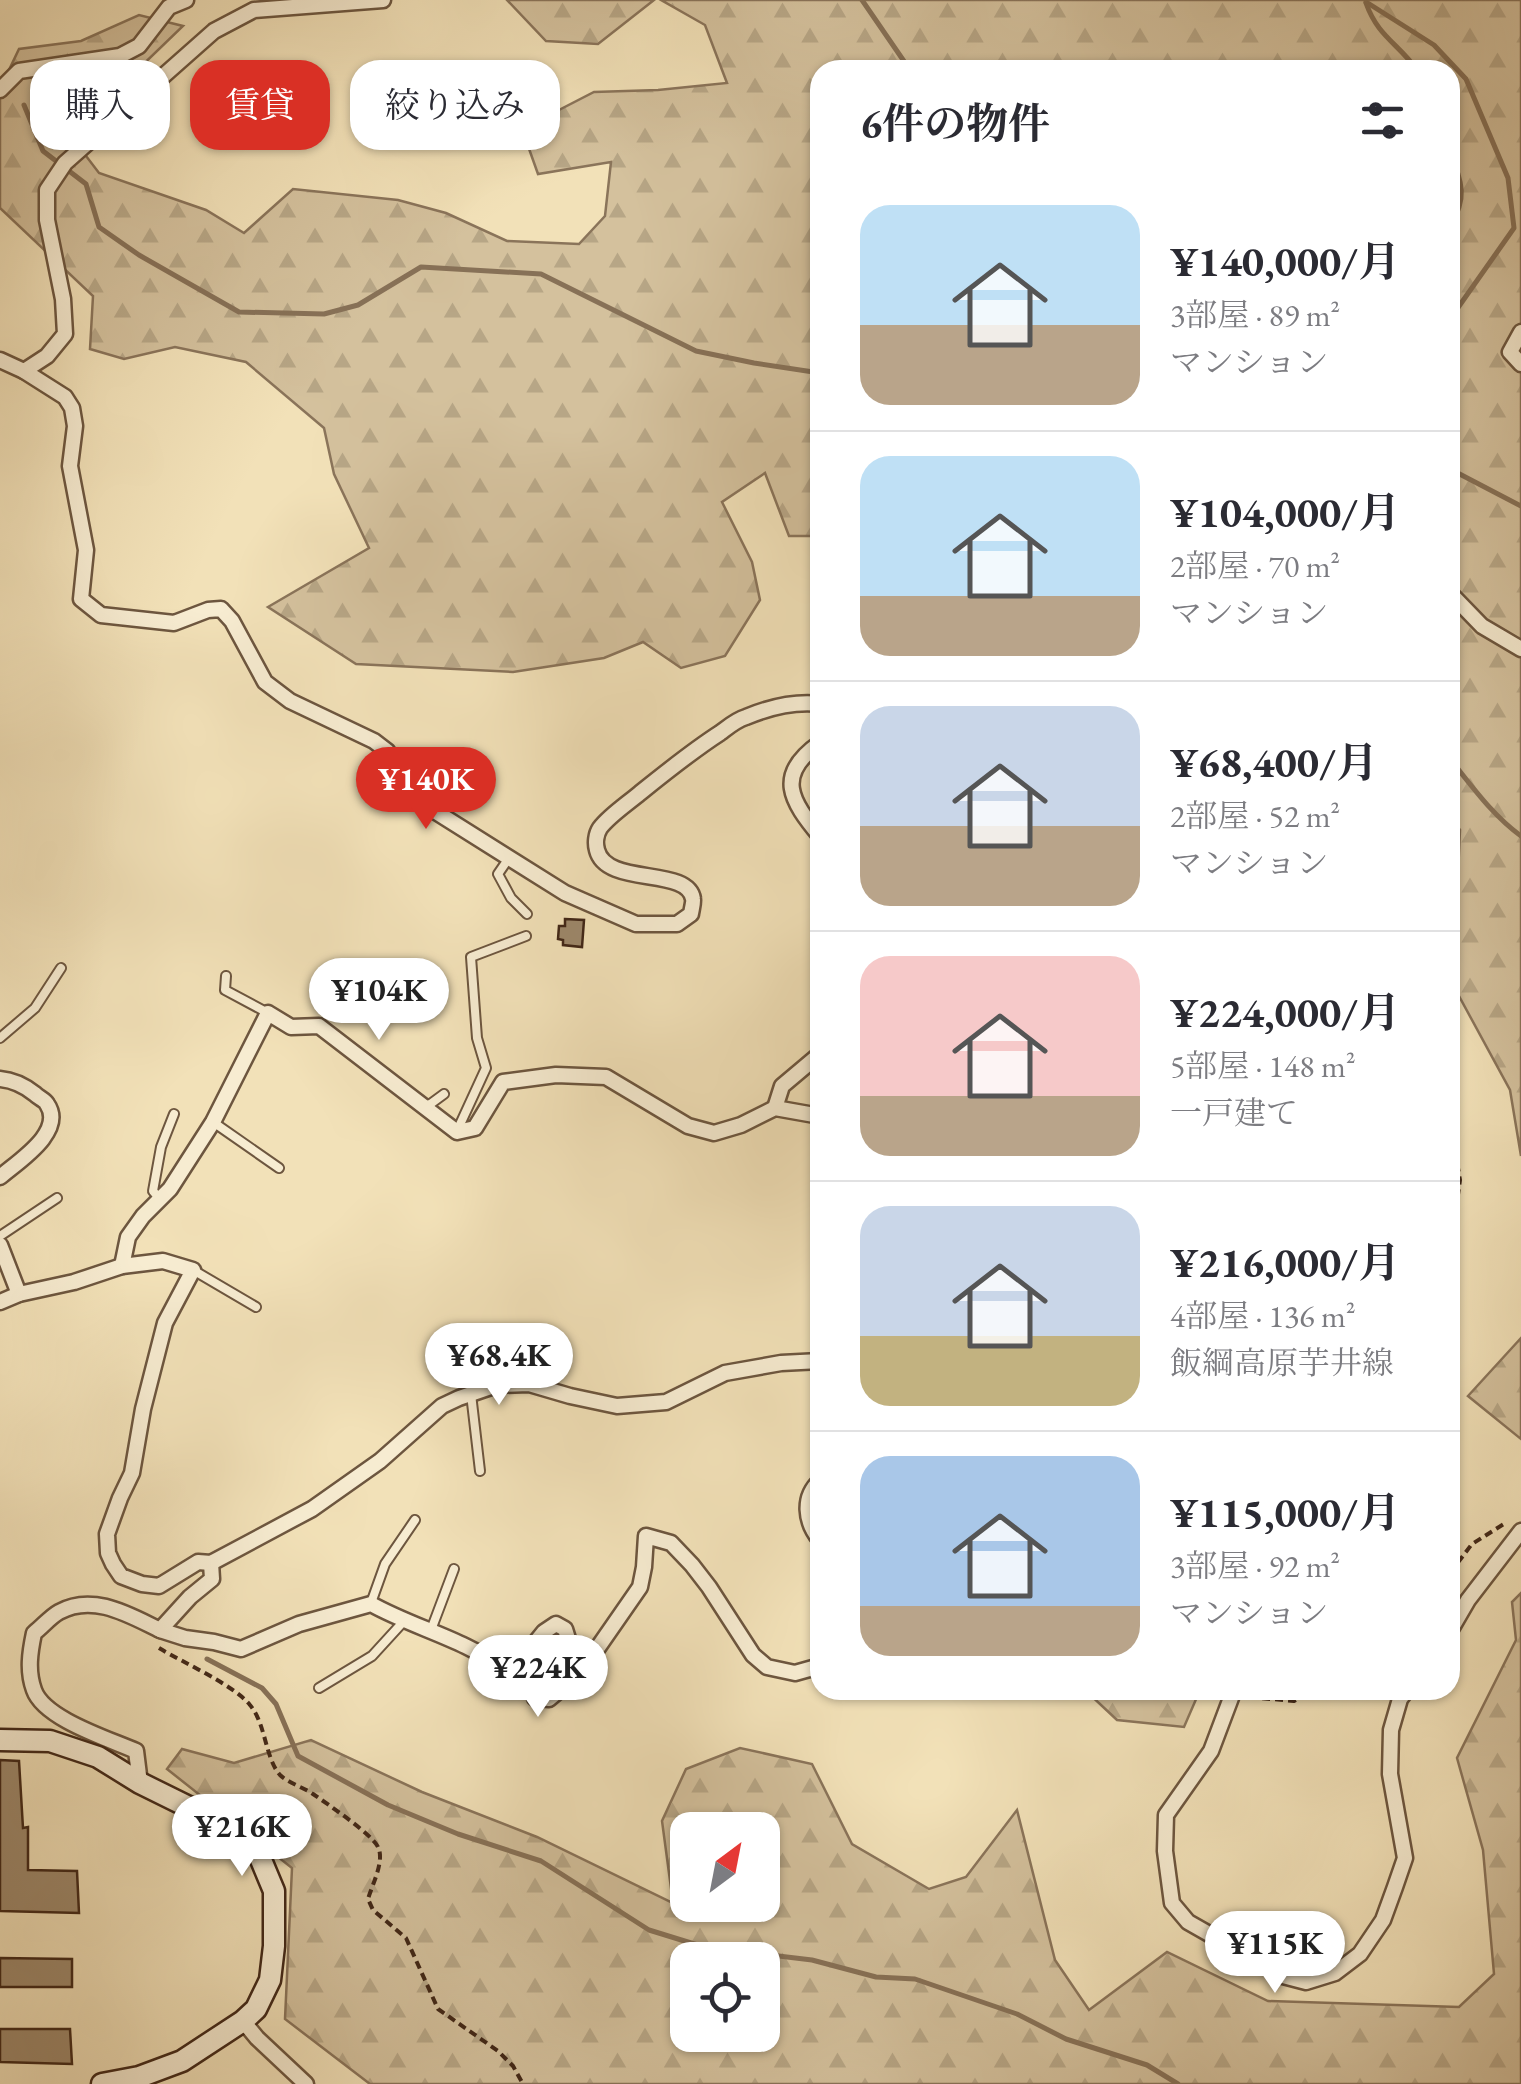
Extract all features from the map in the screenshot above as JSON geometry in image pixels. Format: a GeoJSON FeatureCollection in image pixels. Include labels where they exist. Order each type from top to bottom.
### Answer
{"type":"FeatureCollection","features":[{"type":"Feature","properties":{"kind":"main road"},"geometry":{"type":"LineString","coordinates":[[0,1740],[50,1740],[98,1757],[140,1784],[221,1822],[259,1855],[274,1891],[270,1980],[256,2008],[182,2061],[139,2077],[102,2084]]}},
{"type":"Feature","properties":{"kind":"street"},"geometry":{"type":"LineString","coordinates":[[0,90],[20,71],[120,56],[138,46],[169,6],[186,0]]}},
{"type":"Feature","properties":{"kind":"street"},"geometry":{"type":"LineString","coordinates":[[24,371],[47,356],[64,334],[62,299],[47,220],[47,190],[65,163],[214,31],[254,10],[383,0]]}},
{"type":"Feature","properties":{"kind":"street"},"geometry":{"type":"LineString","coordinates":[[1521,332],[1510,352],[1521,364]]}},
{"type":"Feature","properties":{"kind":"street"},"geometry":{"type":"LineString","coordinates":[[0,360],[66,397],[72,408],[75,426],[70,466],[86,550],[81,599],[101,615],[174,623],[222,609],[232,620],[265,682],[290,701],[387,751],[425,805],[565,894],[636,924],[677,924],[691,914],[694,900],[681,883],[614,868],[599,856],[598,831],[695,749],[743,717],[788,704],[810,703]]}},
{"type":"Feature","properties":{"kind":"street"},"geometry":{"type":"LineString","coordinates":[[1460,603],[1482,626],[1521,650]]}},
{"type":"Feature","properties":{"kind":"street"},"geometry":{"type":"LineString","coordinates":[[810,750],[792,776],[791,793],[810,824]]}},
{"type":"Feature","properties":{"kind":"street"},"geometry":{"type":"LineString","coordinates":[[122,1266],[128,1237],[170,1189],[213,1122],[268,1013],[292,1027],[320,1026],[457,1132],[475,1128],[504,1082],[556,1075],[606,1077],[688,1126],[714,1132],[742,1125],[775,1108],[810,1114]]}},
{"type":"Feature","properties":{"kind":"street"},"geometry":{"type":"LineString","coordinates":[[775,1108],[782,1086],[810,1062]]}},
{"type":"Feature","properties":{"kind":"street"},"geometry":{"type":"LineString","coordinates":[[0,1079],[28,1089],[48,1104],[51,1116],[43,1141],[0,1177]]}},
{"type":"Feature","properties":{"kind":"street"},"geometry":{"type":"LineString","coordinates":[[0,1245],[19,1294]]}},
{"type":"Feature","properties":{"kind":"street"},"geometry":{"type":"LineString","coordinates":[[0,1302],[122,1266],[163,1261],[193,1270],[164,1323],[132,1473],[107,1534],[108,1553],[121,1576],[159,1586],[198,1562],[211,1564],[312,1509],[380,1462],[442,1406],[497,1385],[529,1384],[617,1406],[666,1402],[725,1373],[810,1362]]}},
{"type":"Feature","properties":{"kind":"street"},"geometry":{"type":"LineString","coordinates":[[810,1490],[810,1524]]}},
{"type":"Feature","properties":{"kind":"street"},"geometry":{"type":"LineString","coordinates":[[1460,1614],[1521,1532]]}},
{"type":"Feature","properties":{"kind":"street"},"geometry":{"type":"LineString","coordinates":[[140,1784],[136,1750],[57,1715],[35,1694],[29,1670],[34,1634],[59,1612],[84,1604],[111,1607],[160,1630],[242,1649],[299,1624],[371,1604],[480,1653],[504,1669],[523,1658],[544,1632],[556,1624],[565,1629],[569,1642],[532,1682],[535,1698],[548,1699],[581,1672],[640,1587],[646,1536],[672,1544],[692,1565],[753,1655],[768,1667],[795,1672],[810,1668]]}},
{"type":"Feature","properties":{"kind":"street"},"geometry":{"type":"LineString","coordinates":[[160,1630],[212,1578],[211,1564]]}},
{"type":"Feature","properties":{"kind":"street"},"geometry":{"type":"LineString","coordinates":[[1230,1700],[1211,1751],[1166,1815],[1165,1852],[1172,1903],[1188,1922],[1283,1976],[1306,1982],[1334,1973],[1360,1954],[1383,1920],[1405,1858],[1390,1774],[1390,1730],[1400,1700]]}},
{"type":"Feature","properties":{"kind":"street"},"geometry":{"type":"LineString","coordinates":[[243,2021],[306,2084]]}},
{"type":"Feature","properties":{"kind":"lane"},"geometry":{"type":"LineString","coordinates":[[509,858],[498,874],[510,898],[528,914]]}},
{"type":"Feature","properties":{"kind":"lane"},"geometry":{"type":"LineString","coordinates":[[457,1132],[486,1068],[476,1038],[471,957],[526,936]]}},
{"type":"Feature","properties":{"kind":"lane"},"geometry":{"type":"LineString","coordinates":[[0,1038],[35,1008],[61,968]]}},
{"type":"Feature","properties":{"kind":"lane"},"geometry":{"type":"LineString","coordinates":[[226,976],[226,990],[268,1013]]}},
{"type":"Feature","properties":{"kind":"lane"},"geometry":{"type":"LineString","coordinates":[[417,1103],[429,1105],[444,1094]]}},
{"type":"Feature","properties":{"kind":"lane"},"geometry":{"type":"LineString","coordinates":[[160,1199],[153,1191],[174,1114]]}},
{"type":"Feature","properties":{"kind":"lane"},"geometry":{"type":"LineString","coordinates":[[213,1122],[278,1168]]}},
{"type":"Feature","properties":{"kind":"lane"},"geometry":{"type":"LineString","coordinates":[[0,1236],[58,1198]]}},
{"type":"Feature","properties":{"kind":"lane"},"geometry":{"type":"LineString","coordinates":[[193,1270],[256,1307]]}},
{"type":"Feature","properties":{"kind":"lane"},"geometry":{"type":"LineString","coordinates":[[471,1394],[480,1471]]}},
{"type":"Feature","properties":{"kind":"lane"},"geometry":{"type":"LineString","coordinates":[[371,1604],[385,1564],[415,1520]]}},
{"type":"Feature","properties":{"kind":"lane"},"geometry":{"type":"LineString","coordinates":[[430,1632],[454,1569]]}},
{"type":"Feature","properties":{"kind":"lane"},"geometry":{"type":"LineString","coordinates":[[319,1688],[372,1656],[404,1621]]}},
{"type":"Feature","properties":{"kind":"path"},"geometry":{"type":"LineString","coordinates":[[1460,1560],[1472,1544],[1520,1514]]}},
{"type":"Feature","properties":{"kind":"path"},"geometry":{"type":"LineString","coordinates":[[160,1630],[159,1648],[250,1705],[268,1742],[271,1761],[282,1777],[312,1793],[364,1832],[378,1848],[380,1862],[368,1899],[373,1910],[406,1938],[438,2009],[498,2050],[513,2066],[522,2084]]}},
{"type":"Feature","properties":{"kind":"green space"},"geometry":{"type":"Polygon","coordinates":[[[507,0],[654,0],[598,44],[546,41],[507,0]]]}},
{"type":"Feature","properties":{"kind":"green space"},"geometry":{"type":"Polygon","coordinates":[[[661,0],[1521,0],[1521,1156],[1510,1090],[1460,998],[1460,60],[810,60],[810,536],[789,536],[765,473],[722,502],[752,562],[760,600],[725,656],[681,668],[643,642],[604,658],[513,672],[356,664],[268,607],[369,548],[334,474],[324,428],[246,362],[175,347],[124,359],[90,349],[93,296],[0,208],[0,89],[19,49],[81,41],[139,15],[183,26],[148,60],[30,60],[30,150],[81,150],[99,173],[206,210],[244,233],[293,189],[398,200],[446,213],[507,241],[579,244],[605,216],[611,162],[538,174],[529,150],[560,150],[560,109],[594,92],[727,83],[705,25],[661,0]]]}},
{"type":"Feature","properties":{"kind":"green space"},"geometry":{"type":"Polygon","coordinates":[[[1521,1338],[1521,1439],[1468,1396],[1521,1338]]]}},
{"type":"Feature","properties":{"kind":"green space"},"geometry":{"type":"Polygon","coordinates":[[[1521,1593],[1521,2084],[370,2084],[285,2019],[292,1868],[167,1769],[182,1749],[234,1763],[311,1740],[422,1792],[537,1837],[670,1902],[670,1922],[780,1922],[780,1812],[670,1812],[670,1881],[662,1821],[686,1769],[740,1748],[812,1764],[852,1844],[929,1889],[966,1877],[1017,1810],[1055,1960],[1089,2010],[1167,1952],[1268,2001],[1459,2007],[1494,1974],[1483,1850],[1457,1758],[1516,1640],[1512,1602],[1521,1593]]]}},
{"type":"Feature","properties":{"kind":"green space"},"geometry":{"type":"Polygon","coordinates":[[[1096,1700],[1196,1700],[1184,1727],[1117,1720],[1096,1700]]]}},
{"type":"Feature","properties":{"kind":"building"},"geometry":{"type":"Polygon","coordinates":[[[565,919],[584,920],[582,947],[563,945],[563,940],[558,939],[559,926],[565,926],[565,919]]]}},
{"type":"Feature","properties":{"kind":"building"},"geometry":{"type":"Polygon","coordinates":[[[0,1760],[19,1761],[23,1828],[28,1827],[28,1870],[77,1871],[79,1913],[0,1911],[0,1760]]]}},
{"type":"Feature","properties":{"kind":"building"},"geometry":{"type":"Polygon","coordinates":[[[0,1958],[72,1959],[72,1987],[0,1987],[0,1958]]]}},
{"type":"Feature","properties":{"kind":"building"},"geometry":{"type":"Polygon","coordinates":[[[0,2029],[70,2029],[72,2064],[0,2062],[0,2029]]]}},
{"type":"Feature","properties":{"kind":"waterway"},"geometry":{"type":"LineString","coordinates":[[862,0],[903,60]]}},
{"type":"Feature","properties":{"kind":"waterway"},"geometry":{"type":"LineString","coordinates":[[1366,2],[1434,45],[1448,60]]}},
{"type":"Feature","properties":{"kind":"waterway"},"geometry":{"type":"LineString","coordinates":[[1366,3],[1382,32],[1409,60]]}},
{"type":"Feature","properties":{"kind":"waterway"},"geometry":{"type":"LineString","coordinates":[[1460,73],[1508,178],[1514,228],[1460,305]]}},
{"type":"Feature","properties":{"kind":"waterway"},"geometry":{"type":"LineString","coordinates":[[24,105],[43,151],[86,184],[99,227],[139,255],[239,312],[324,314],[358,305],[421,267],[541,274],[696,351],[810,371]]}},
{"type":"Feature","properties":{"kind":"waterway"},"geometry":{"type":"LineString","coordinates":[[1460,184],[1460,202]]}},
{"type":"Feature","properties":{"kind":"waterway"},"geometry":{"type":"LineString","coordinates":[[1460,474],[1521,506]]}},
{"type":"Feature","properties":{"kind":"waterway"},"geometry":{"type":"LineString","coordinates":[[1460,771],[1492,810],[1521,836]]}},
{"type":"Feature","properties":{"kind":"waterway"},"geometry":{"type":"LineString","coordinates":[[207,1659],[262,1688],[276,1704],[298,1756],[388,1805],[458,1834],[541,1861],[649,1930],[704,1947],[812,1960],[876,1977],[915,1979],[1017,2014],[1066,2039],[1147,2065],[1178,2084]]}}]}
